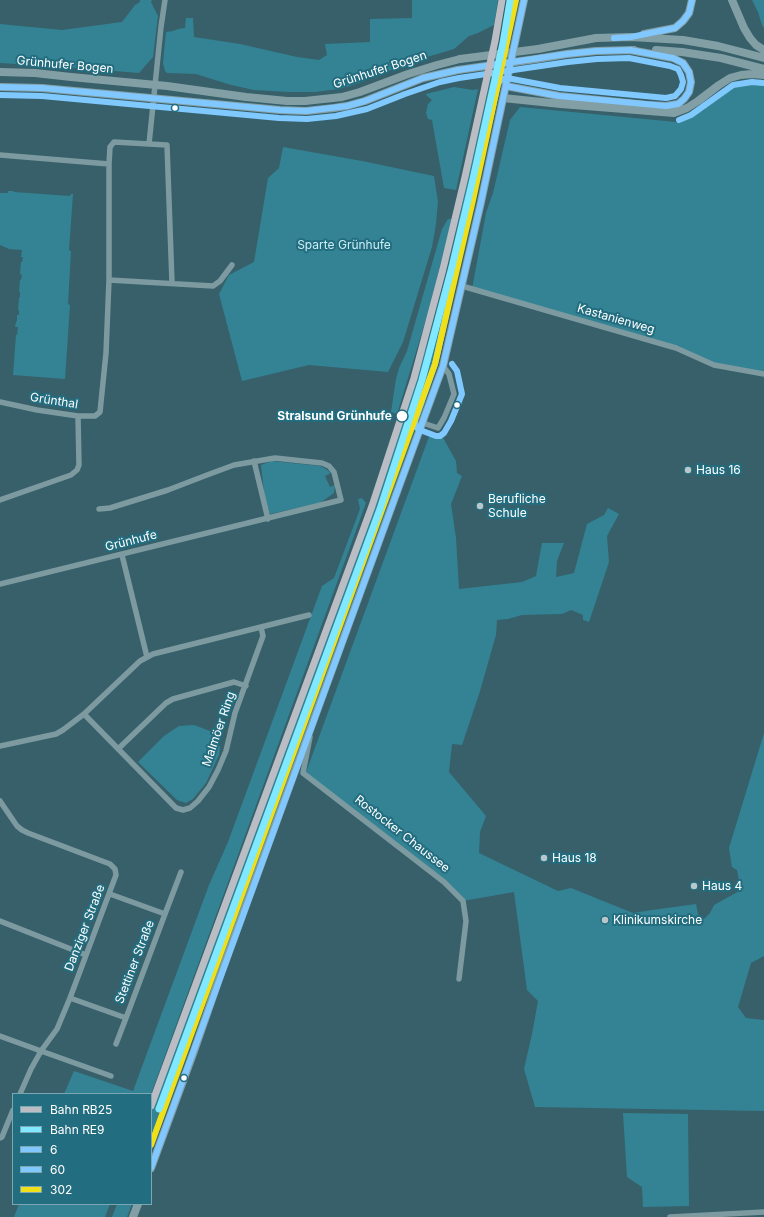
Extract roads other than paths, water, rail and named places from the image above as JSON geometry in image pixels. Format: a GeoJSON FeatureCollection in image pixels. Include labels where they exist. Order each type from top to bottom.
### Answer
{"type":"FeatureCollection","features":[{"type":"Feature","properties":{"kind":"main road","name":"Rostocker Chaussee"},"geometry":{"type":"LineString","coordinates":[[152,1165],[221,972],[443,366],[462,286],[524,0]]}},
{"type":"Feature","properties":{"kind":"main road"},"geometry":{"type":"LineString","coordinates":[[632,37],[675,28],[689,13],[692,0]]}},
{"type":"Feature","properties":{"kind":"main road"},"geometry":{"type":"LineString","coordinates":[[732,0],[750,38],[756,45],[764,50]]}},
{"type":"Feature","properties":{"kind":"main road","name":"Grünhufer Bogen"},"geometry":{"type":"LineString","coordinates":[[0,72],[42,74],[155,85],[280,100],[305,101],[342,97],[360,92],[436,64],[460,59],[538,49],[596,38],[632,37],[683,40],[718,46],[764,58]]}},
{"type":"Feature","properties":{"kind":"main road","name":"Grünhufer Bogen"},"geometry":{"type":"LineString","coordinates":[[0,87],[42,88],[280,110],[306,111],[334,108],[365,101],[423,78],[458,70],[596,50],[682,52],[721,58],[764,69]]}},
{"type":"Feature","properties":{"kind":"main road"},"geometry":{"type":"LineString","coordinates":[[506,86],[559,96],[647,105],[666,106],[678,104],[684,99],[689,92],[691,82],[689,72],[683,63],[673,58],[630,50]]}},
{"type":"Feature","properties":{"kind":"main road"},"geometry":{"type":"LineString","coordinates":[[503,98],[674,113],[687,108],[730,78],[752,74],[764,75]]}},
{"type":"Feature","properties":{"kind":"main road"},"geometry":{"type":"LineString","coordinates":[[133,1217],[138,1205]]}},
{"type":"Feature","properties":{"kind":"street"},"geometry":{"type":"LineString","coordinates":[[149,144],[165,0]]}},
{"type":"Feature","properties":{"kind":"street"},"geometry":{"type":"LineString","coordinates":[[172,283],[167,145],[114,142],[110,147],[109,164],[109,280],[214,286],[220,281],[232,264]]}},
{"type":"Feature","properties":{"kind":"street"},"geometry":{"type":"LineString","coordinates":[[0,155],[109,164]]}},
{"type":"Feature","properties":{"kind":"street","name":"Grünthal"},"geometry":{"type":"LineString","coordinates":[[0,402],[37,410],[78,416],[95,416],[100,412],[106,353],[109,280]]}},
{"type":"Feature","properties":{"kind":"street","name":"Kastanienweg"},"geometry":{"type":"LineString","coordinates":[[462,286],[676,348],[714,365],[764,374]]}},
{"type":"Feature","properties":{"kind":"street"},"geometry":{"type":"LineString","coordinates":[[423,423],[438,428],[454,394],[449,374],[443,366]]}},
{"type":"Feature","properties":{"kind":"street"},"geometry":{"type":"LineString","coordinates":[[0,500],[71,475],[77,470],[78,416]]}},
{"type":"Feature","properties":{"kind":"street","name":"Grünhufe"},"geometry":{"type":"LineString","coordinates":[[0,584],[341,500],[334,472],[329,466],[322,463],[275,458],[234,465],[135,501],[110,508],[99,509]]}},
{"type":"Feature","properties":{"kind":"street"},"geometry":{"type":"LineString","coordinates":[[254,461],[268,519]]}},
{"type":"Feature","properties":{"kind":"street"},"geometry":{"type":"LineString","coordinates":[[122,555],[147,657]]}},
{"type":"Feature","properties":{"kind":"street"},"geometry":{"type":"LineString","coordinates":[[0,746],[56,734],[72,725],[140,661],[152,654],[309,615]]}},
{"type":"Feature","properties":{"kind":"street","name":"Malmöer Ring"},"geometry":{"type":"LineString","coordinates":[[84,714],[176,808],[183,810],[190,808],[198,802],[209,787],[226,751],[235,713],[263,636],[261,627]]}},
{"type":"Feature","properties":{"kind":"street"},"geometry":{"type":"LineString","coordinates":[[118,749],[166,703],[174,699],[234,682],[246,686]]}},
{"type":"Feature","properties":{"kind":"street","name":"Rostocker Chaussee"},"geometry":{"type":"LineString","coordinates":[[314,721],[303,773],[444,882],[462,901],[466,921],[459,979]]}},
{"type":"Feature","properties":{"kind":"street","name":"Danziger Straße"},"geometry":{"type":"LineString","coordinates":[[0,801],[17,826],[22,830],[110,864],[115,869],[116,875],[57,1029],[41,1051],[20,1093]]}},
{"type":"Feature","properties":{"kind":"street"},"geometry":{"type":"LineString","coordinates":[[165,914],[181,872]]}},
{"type":"Feature","properties":{"kind":"street","name":"Stettiner Straße"},"geometry":{"type":"LineString","coordinates":[[70,998],[126,1018],[165,914],[110,894]]}},
{"type":"Feature","properties":{"kind":"street"},"geometry":{"type":"LineString","coordinates":[[0,921],[86,955]]}},
{"type":"Feature","properties":{"kind":"street"},"geometry":{"type":"LineString","coordinates":[[116,1044],[126,1018]]}},
{"type":"Feature","properties":{"kind":"street"},"geometry":{"type":"LineString","coordinates":[[0,1036],[111,1076]]}},
{"type":"Feature","properties":{"kind":"street"},"geometry":{"type":"LineString","coordinates":[[0,1138],[2,1137],[12,1112]]}},
{"type":"Feature","properties":{"kind":"street"},"geometry":{"type":"LineString","coordinates":[[670,1217],[764,1212]]}},
{"type":"Feature","properties":{"kind":"rail line","name":"RB25"},"geometry":{"type":"LineString","coordinates":[[152,1103],[372,506],[414,378],[443,269],[465,177],[495,41],[502,0]]}},
{"type":"Feature","properties":{"kind":"rail line","name":"RE9"},"geometry":{"type":"LineString","coordinates":[[159,1109],[380,509],[422,380],[451,271],[473,179],[503,43],[510,1]]}},
{"type":"Feature","properties":{"kind":"place","name":"Stralsund Grünhufe"},"geometry":{"type":"Point","coordinates":[402,416]}},
{"type":"Feature","properties":{"kind":"place","name":"Haus 16"},"geometry":{"type":"Point","coordinates":[688,470]}},
{"type":"Feature","properties":{"kind":"place","name":"Berufliche Schule"},"geometry":{"type":"Point","coordinates":[480,506]}},
{"type":"Feature","properties":{"kind":"place","name":"Haus 18"},"geometry":{"type":"Point","coordinates":[544,858]}},
{"type":"Feature","properties":{"kind":"place","name":"Haus 4"},"geometry":{"type":"Point","coordinates":[694,886]}},
{"type":"Feature","properties":{"kind":"place","name":"Klinikumskirche"},"geometry":{"type":"Point","coordinates":[605,920]}},
{"type":"Feature","properties":{"kind":"park label","name":"Sparte Grünhufe"},"geometry":{"type":"Point","coordinates":[344,245]}}]}
